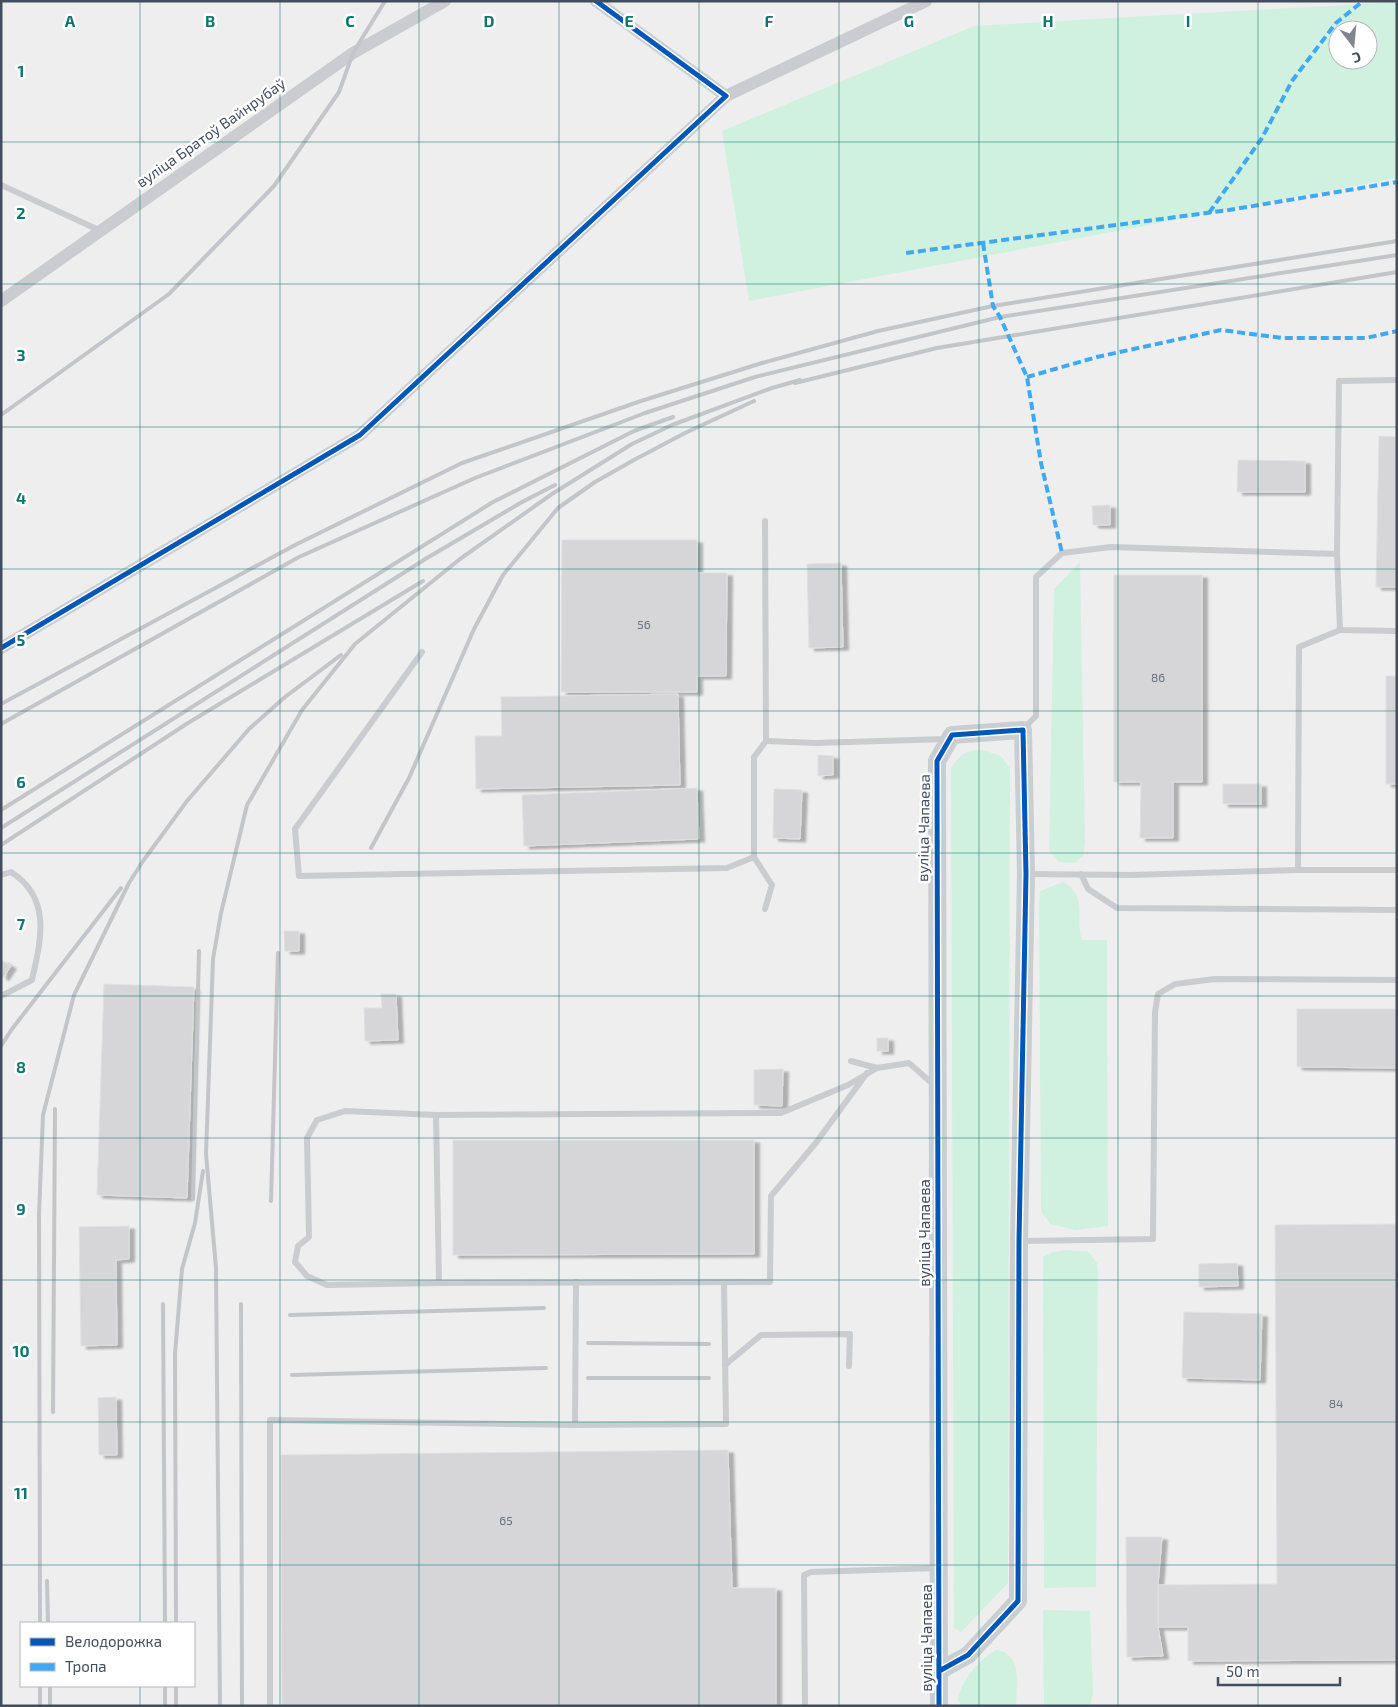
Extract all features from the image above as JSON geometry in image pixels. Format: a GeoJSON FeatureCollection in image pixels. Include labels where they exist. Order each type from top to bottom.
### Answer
{"type":"FeatureCollection","features":[{"type":"Feature","properties":{"kind":"street","name":"вуліца Братоў Вайнрубаў"},"geometry":{"type":"LineString","coordinates":[[1,301],[353,53],[445,1]]}},
{"type":"Feature","properties":{"kind":"street"},"geometry":{"type":"LineString","coordinates":[[596,1],[726,96]]}},
{"type":"Feature","properties":{"kind":"street"},"geometry":{"type":"LineString","coordinates":[[1,648],[360,434],[726,96],[926,1]]}},
{"type":"Feature","properties":{"kind":"street"},"geometry":{"type":"LineString","coordinates":[[940,1670],[968,1655],[1018,1601],[1020,1242],[1026,874],[1023,730],[952,734],[949,739]]}},
{"type":"Feature","properties":{"kind":"street","name":"вуліца Чапаева"},"geometry":{"type":"LineString","coordinates":[[939,1706],[937,761],[949,739]]}},
{"type":"Feature","properties":{"kind":"lane"},"geometry":{"type":"LineString","coordinates":[[1,185],[101,231]]}},
{"type":"Feature","properties":{"kind":"lane"},"geometry":{"type":"LineString","coordinates":[[1340,630],[1337,554],[1339,381],[1397,380]]}},
{"type":"Feature","properties":{"kind":"lane"},"geometry":{"type":"LineString","coordinates":[[765,521],[766,742],[754,757],[754,857],[772,885],[765,909]]}},
{"type":"Feature","properties":{"kind":"lane"},"geometry":{"type":"LineString","coordinates":[[1023,730],[1036,716],[1036,577],[1062,553],[1111,547],[1337,554]]}},
{"type":"Feature","properties":{"kind":"lane"},"geometry":{"type":"LineString","coordinates":[[1298,870],[1299,648],[1340,630],[1397,631]]}},
{"type":"Feature","properties":{"kind":"lane"},"geometry":{"type":"LineString","coordinates":[[422,652],[295,829],[298,876],[727,868],[754,857]]}},
{"type":"Feature","properties":{"kind":"lane"},"geometry":{"type":"LineString","coordinates":[[766,742],[816,743],[949,739]]}},
{"type":"Feature","properties":{"kind":"lane"},"geometry":{"type":"LineString","coordinates":[[1026,874],[1131,876],[1298,870],[1397,870]]}},
{"type":"Feature","properties":{"kind":"lane"},"geometry":{"type":"LineString","coordinates":[[1,875],[11,872],[22,879],[41,911],[40,947],[32,980],[1,996]]}},
{"type":"Feature","properties":{"kind":"lane"},"geometry":{"type":"LineString","coordinates":[[1081,874],[1088,889],[1117,908],[1397,910]]}},
{"type":"Feature","properties":{"kind":"lane"},"geometry":{"type":"LineString","coordinates":[[1020,1242],[1153,1239],[1155,1012],[1158,994],[1175,984],[1215,979],[1397,980]]}},
{"type":"Feature","properties":{"kind":"lane"},"geometry":{"type":"LineString","coordinates":[[851,1061],[877,1068]]}},
{"type":"Feature","properties":{"kind":"lane"},"geometry":{"type":"LineString","coordinates":[[867,1074],[815,1144],[771,1196],[770,1282],[327,1284],[307,1276],[295,1262],[298,1246],[309,1237],[307,1138],[317,1120],[344,1111],[436,1115],[780,1114],[848,1085],[877,1068],[909,1063],[937,1087]]}},
{"type":"Feature","properties":{"kind":"lane"},"geometry":{"type":"LineString","coordinates":[[436,1115],[439,1283]]}},
{"type":"Feature","properties":{"kind":"lane"},"geometry":{"type":"LineString","coordinates":[[575,1425],[576,1282]]}},
{"type":"Feature","properties":{"kind":"lane"},"geometry":{"type":"LineString","coordinates":[[270,1706],[270,1420],[575,1425],[726,1424],[724,1282]]}},
{"type":"Feature","properties":{"kind":"lane"},"geometry":{"type":"LineString","coordinates":[[725,1365],[761,1335],[850,1334],[849,1366]]}},
{"type":"Feature","properties":{"kind":"lane"},"geometry":{"type":"LineString","coordinates":[[805,1706],[804,1575],[811,1572],[939,1568]]}},
{"type":"Feature","properties":{"kind":"green space"},"geometry":{"type":"Polygon","coordinates":[[[1397,2],[1397,178],[749,301],[722,131],[974,26],[1397,2]]]}},
{"type":"Feature","properties":{"kind":"green space"},"geometry":{"type":"Polygon","coordinates":[[[1080,562],[1085,843],[1083,856],[1075,863],[1059,862],[1049,850],[1054,589],[1080,562]]]}},
{"type":"Feature","properties":{"kind":"green space"},"geometry":{"type":"Polygon","coordinates":[[[983,750],[1001,756],[1010,768],[1008,1583],[961,1632],[954,1628],[951,768],[957,759],[964,754],[983,750]]]}},
{"type":"Feature","properties":{"kind":"green space"},"geometry":{"type":"Polygon","coordinates":[[[1063,882],[1071,887],[1076,894],[1082,940],[1107,940],[1108,1226],[1075,1230],[1050,1224],[1041,1211],[1039,903],[1040,891],[1063,882]]]}},
{"type":"Feature","properties":{"kind":"green space"},"geometry":{"type":"Polygon","coordinates":[[[1065,1250],[1089,1252],[1097,1263],[1098,1272],[1096,1587],[1044,1588],[1043,1257],[1053,1252],[1065,1250]]]}},
{"type":"Feature","properties":{"kind":"green space"},"geometry":{"type":"Polygon","coordinates":[[[1043,1610],[1090,1611],[1093,1693],[1090,1706],[1047,1706],[1044,1703],[1043,1610]]]}},
{"type":"Feature","properties":{"kind":"green space"},"geometry":{"type":"Polygon","coordinates":[[[996,1650],[1005,1652],[1011,1657],[1014,1664],[1017,1680],[1016,1706],[962,1706],[958,1700],[967,1678],[983,1659],[996,1650]]]}},
{"type":"Feature","properties":{"kind":"building"},"geometry":{"type":"Polygon","coordinates":[[[1379,436],[1397,437],[1397,587],[1376,587],[1379,436]]]}},
{"type":"Feature","properties":{"kind":"building"},"geometry":{"type":"Polygon","coordinates":[[[1238,460],[1305,461],[1305,492],[1237,492],[1238,460]]]}},
{"type":"Feature","properties":{"kind":"building"},"geometry":{"type":"Polygon","coordinates":[[[1110,505],[1110,525],[1093,525],[1092,506],[1110,505]]]}},
{"type":"Feature","properties":{"kind":"building"},"geometry":{"type":"Polygon","coordinates":[[[562,540],[697,540],[697,573],[727,573],[726,676],[697,676],[697,692],[561,692],[562,540]]]}},
{"type":"Feature","properties":{"kind":"building"},"geometry":{"type":"Polygon","coordinates":[[[841,563],[843,647],[809,648],[807,564],[841,563]]]}},
{"type":"Feature","properties":{"kind":"building"},"geometry":{"type":"Polygon","coordinates":[[[1114,575],[1202,575],[1202,782],[1173,782],[1173,838],[1140,838],[1141,782],[1114,782],[1114,575]]]}},
{"type":"Feature","properties":{"kind":"building"},"geometry":{"type":"Polygon","coordinates":[[[1386,676],[1397,676],[1397,784],[1386,784],[1386,676]]]}},
{"type":"Feature","properties":{"kind":"building"},"geometry":{"type":"Polygon","coordinates":[[[678,694],[680,785],[476,789],[475,736],[502,736],[501,697],[678,694]]]}},
{"type":"Feature","properties":{"kind":"building"},"geometry":{"type":"Polygon","coordinates":[[[818,755],[833,756],[833,775],[818,776],[818,755]]]}},
{"type":"Feature","properties":{"kind":"building"},"geometry":{"type":"Polygon","coordinates":[[[1223,784],[1261,784],[1261,804],[1223,804],[1223,784]]]}},
{"type":"Feature","properties":{"kind":"building"},"geometry":{"type":"Polygon","coordinates":[[[697,788],[699,839],[524,846],[522,795],[697,788]]]}},
{"type":"Feature","properties":{"kind":"building"},"geometry":{"type":"Polygon","coordinates":[[[774,789],[802,790],[800,839],[773,838],[774,789]]]}},
{"type":"Feature","properties":{"kind":"building"},"geometry":{"type":"Polygon","coordinates":[[[284,931],[299,931],[299,951],[285,951],[284,931]]]}},
{"type":"Feature","properties":{"kind":"building"},"geometry":{"type":"Polygon","coordinates":[[[1,960],[11,966],[3,978],[1,976],[1,960]]]}},
{"type":"Feature","properties":{"kind":"building"},"geometry":{"type":"Polygon","coordinates":[[[104,984],[194,987],[187,1198],[97,1195],[104,984]]]}},
{"type":"Feature","properties":{"kind":"building"},"geometry":{"type":"Polygon","coordinates":[[[381,994],[396,994],[398,1040],[365,1041],[364,1008],[382,1008],[381,994]]]}},
{"type":"Feature","properties":{"kind":"building"},"geometry":{"type":"Polygon","coordinates":[[[1297,1009],[1397,1009],[1397,1068],[1297,1067],[1297,1009]]]}},
{"type":"Feature","properties":{"kind":"building"},"geometry":{"type":"Polygon","coordinates":[[[877,1038],[888,1038],[888,1051],[877,1051],[877,1038]]]}},
{"type":"Feature","properties":{"kind":"building"},"geometry":{"type":"Polygon","coordinates":[[[783,1069],[782,1106],[754,1105],[754,1070],[783,1069]]]}},
{"type":"Feature","properties":{"kind":"building"},"geometry":{"type":"Polygon","coordinates":[[[453,1140],[754,1140],[754,1254],[453,1255],[453,1140]]]}},
{"type":"Feature","properties":{"kind":"building"},"geometry":{"type":"Polygon","coordinates":[[[1397,1224],[1397,1660],[1188,1661],[1188,1627],[1158,1627],[1158,1585],[1277,1584],[1275,1225],[1397,1224]]]}},
{"type":"Feature","properties":{"kind":"building"},"geometry":{"type":"Polygon","coordinates":[[[129,1226],[129,1259],[116,1260],[117,1345],[81,1346],[79,1227],[129,1226]]]}},
{"type":"Feature","properties":{"kind":"building"},"geometry":{"type":"Polygon","coordinates":[[[1237,1263],[1238,1286],[1199,1287],[1199,1264],[1237,1263]]]}},
{"type":"Feature","properties":{"kind":"building"},"geometry":{"type":"Polygon","coordinates":[[[1184,1312],[1262,1314],[1260,1380],[1182,1378],[1184,1312]]]}},
{"type":"Feature","properties":{"kind":"building"},"geometry":{"type":"Polygon","coordinates":[[[116,1397],[117,1455],[99,1455],[98,1398],[116,1397]]]}},
{"type":"Feature","properties":{"kind":"building"},"geometry":{"type":"Polygon","coordinates":[[[728,1450],[732,1588],[776,1588],[776,1706],[282,1706],[281,1455],[728,1450]]]}},
{"type":"Feature","properties":{"kind":"building"},"geometry":{"type":"Polygon","coordinates":[[[1126,1537],[1162,1537],[1158,1585],[1158,1627],[1163,1656],[1127,1657],[1126,1537]]]}},
{"type":"Feature","properties":{"kind":"railway"},"geometry":{"type":"LineString","coordinates":[[1,415],[169,294],[274,186],[339,92],[353,53],[385,1]]}},
{"type":"Feature","properties":{"kind":"railway"},"geometry":{"type":"LineString","coordinates":[[1,704],[295,545],[462,463],[641,401],[762,363],[878,331],[993,306],[1397,241]]}},
{"type":"Feature","properties":{"kind":"railway"},"geometry":{"type":"LineString","coordinates":[[1,724],[299,557],[475,478],[645,413],[755,377],[1000,317],[1397,255]]}},
{"type":"Feature","properties":{"kind":"railway"},"geometry":{"type":"LineString","coordinates":[[795,383],[937,348],[1397,272]]}},
{"type":"Feature","properties":{"kind":"railway"},"geometry":{"type":"LineString","coordinates":[[220,1706],[216,1268],[206,1154],[213,959],[221,913],[247,805],[302,710],[355,644],[460,559],[552,494],[632,444],[672,425],[772,388],[800,380]]}},
{"type":"Feature","properties":{"kind":"railway"},"geometry":{"type":"LineString","coordinates":[[371,848],[409,778],[474,629],[503,575],[558,508],[595,482],[634,460],[685,433],[754,401]]}},
{"type":"Feature","properties":{"kind":"railway"},"geometry":{"type":"LineString","coordinates":[[1,810],[493,502],[634,431],[673,417]]}},
{"type":"Feature","properties":{"kind":"railway"},"geometry":{"type":"LineString","coordinates":[[1,828],[427,558],[522,502],[555,485]]}},
{"type":"Feature","properties":{"kind":"railway"},"geometry":{"type":"LineString","coordinates":[[1,845],[188,723],[423,581]]}},
{"type":"Feature","properties":{"kind":"railway"},"geometry":{"type":"LineString","coordinates":[[40,1622],[39,1214],[43,1115],[74,995],[129,883],[187,801],[249,729],[285,697],[341,655]]}},
{"type":"Feature","properties":{"kind":"railway"},"geometry":{"type":"LineString","coordinates":[[1,1046],[12,1029],[121,888]]}},
{"type":"Feature","properties":{"kind":"railway"},"geometry":{"type":"LineString","coordinates":[[193,1199],[199,951]]}},
{"type":"Feature","properties":{"kind":"railway"},"geometry":{"type":"LineString","coordinates":[[271,1201],[278,953]]}},
{"type":"Feature","properties":{"kind":"railway"},"geometry":{"type":"LineString","coordinates":[[53,1412],[55,1109]]}},
{"type":"Feature","properties":{"kind":"railway"},"geometry":{"type":"LineString","coordinates":[[176,1622],[175,1354],[182,1269],[195,1223],[203,1171]]}},
{"type":"Feature","properties":{"kind":"railway"},"geometry":{"type":"LineString","coordinates":[[163,1304],[165,1622]]}},
{"type":"Feature","properties":{"kind":"railway"},"geometry":{"type":"LineString","coordinates":[[241,1304],[242,1706]]}},
{"type":"Feature","properties":{"kind":"railway"},"geometry":{"type":"LineString","coordinates":[[290,1315],[544,1308]]}},
{"type":"Feature","properties":{"kind":"railway"},"geometry":{"type":"LineString","coordinates":[[588,1343],[709,1344]]}},
{"type":"Feature","properties":{"kind":"railway"},"geometry":{"type":"LineString","coordinates":[[292,1375],[546,1368]]}},
{"type":"Feature","properties":{"kind":"railway"},"geometry":{"type":"LineString","coordinates":[[588,1378],[709,1378]]}},
{"type":"Feature","properties":{"kind":"railway"},"geometry":{"type":"LineString","coordinates":[[47,1581],[48,1622]]}},
{"type":"Feature","properties":{"kind":"railway"},"geometry":{"type":"LineString","coordinates":[[40,1687],[40,1706]]}},
{"type":"Feature","properties":{"kind":"railway"},"geometry":{"type":"LineString","coordinates":[[50,1687],[50,1706]]}},
{"type":"Feature","properties":{"kind":"railway"},"geometry":{"type":"LineString","coordinates":[[165,1687],[165,1706]]}},
{"type":"Feature","properties":{"kind":"railway"},"geometry":{"type":"LineString","coordinates":[[176,1687],[176,1706]]}},
{"type":"Feature","properties":{"kind":"marked path"},"geometry":{"type":"LineString","coordinates":[[1209,213],[1262,138],[1292,81],[1336,23],[1363,1]]}},
{"type":"Feature","properties":{"kind":"marked path"},"geometry":{"type":"LineString","coordinates":[[906,253],[1229,210],[1397,182]]}},
{"type":"Feature","properties":{"kind":"marked path"},"geometry":{"type":"LineString","coordinates":[[983,243],[993,306],[1000,317],[1027,377],[1041,463],[1062,553]]}},
{"type":"Feature","properties":{"kind":"marked path"},"geometry":{"type":"LineString","coordinates":[[1027,377],[1097,357],[1221,330],[1282,338],[1366,338],[1397,331]]}},
{"type":"Feature","properties":{"kind":"cycle path"},"geometry":{"type":"LineString","coordinates":[[1,648],[360,435],[726,96],[596,1]]}},
{"type":"Feature","properties":{"kind":"cycle path"},"geometry":{"type":"LineString","coordinates":[[939,1706],[937,761],[952,735],[1023,730],[1026,874],[1019,1241],[1018,1601],[968,1655],[941,1670]]}}]}
